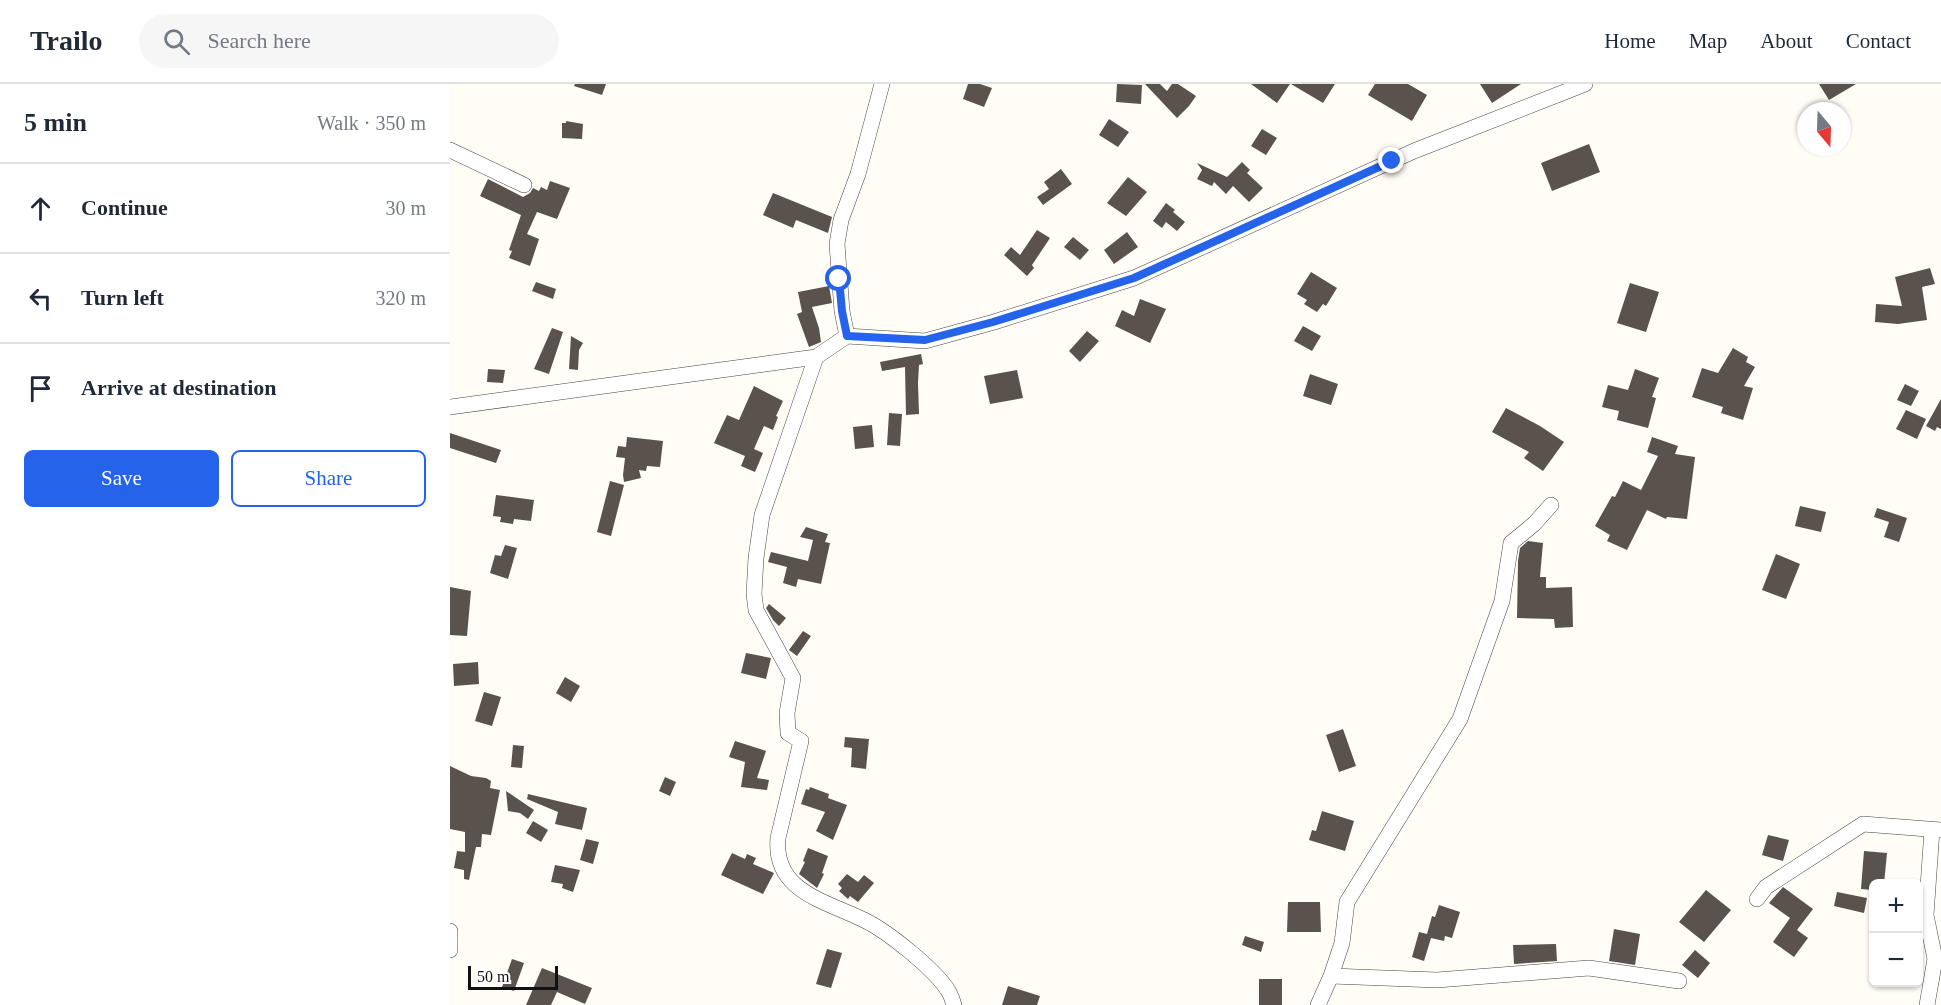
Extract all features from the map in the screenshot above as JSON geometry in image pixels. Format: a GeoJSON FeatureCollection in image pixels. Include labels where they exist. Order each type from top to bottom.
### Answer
{"type":"FeatureCollection","features":[{"type":"Feature","properties":{"kind":"street"},"geometry":{"type":"LineString","coordinates":[[847,336],[842,311],[837,244],[841,220],[858,174],[882,84]]}},
{"type":"Feature","properties":{"kind":"street"},"geometry":{"type":"LineString","coordinates":[[450,407],[816,357],[847,336],[925,340],[993,322],[1134,278],[1285,208],[1414,152],[1585,84]]}},
{"type":"Feature","properties":{"kind":"street"},"geometry":{"type":"LineString","coordinates":[[450,150],[524,185]]}},
{"type":"Feature","properties":{"kind":"street"},"geometry":{"type":"LineString","coordinates":[[816,357],[762,515],[756,558],[754,594],[756,610],[793,678],[787,713],[788,733],[801,741],[777,851],[783,868],[794,884],[824,904],[865,920],[884,933],[924,965],[949,992],[954,1005]]}},
{"type":"Feature","properties":{"kind":"street"},"geometry":{"type":"LineString","coordinates":[[1318,1005],[1342,943],[1347,902],[1460,719],[1502,601],[1511,543],[1534,524],[1551,505]]}},
{"type":"Feature","properties":{"kind":"street"},"geometry":{"type":"LineString","coordinates":[[1757,898],[1766,888],[1860,825],[1937,830],[1926,915],[1935,959],[1928,1005]]}},
{"type":"Feature","properties":{"kind":"street"},"geometry":{"type":"LineString","coordinates":[[450,931],[450,950]]}},
{"type":"Feature","properties":{"kind":"street"},"geometry":{"type":"LineString","coordinates":[[1331,976],[1437,980],[1589,968],[1679,981]]}},
{"type":"Feature","properties":{"kind":"building"},"geometry":{"type":"Polygon","coordinates":[[[575,84],[606,84],[602,95],[574,86],[575,84]]]}},
{"type":"Feature","properties":{"kind":"building"},"geometry":{"type":"Polygon","coordinates":[[[968,84],[980,84],[992,88],[984,107],[963,99],[968,84]]]}},
{"type":"Feature","properties":{"kind":"building"},"geometry":{"type":"Polygon","coordinates":[[[1117,84],[1142,85],[1141,104],[1116,102],[1117,84]]]}},
{"type":"Feature","properties":{"kind":"building"},"geometry":{"type":"Polygon","coordinates":[[[1145,84],[1160,84],[1167,91],[1172,84],[1178,84],[1196,96],[1177,118],[1145,84]]]}},
{"type":"Feature","properties":{"kind":"building"},"geometry":{"type":"Polygon","coordinates":[[[1251,84],[1290,84],[1277,103],[1251,84]]]}},
{"type":"Feature","properties":{"kind":"building"},"geometry":{"type":"Polygon","coordinates":[[[1291,84],[1335,84],[1323,103],[1291,84]]]}},
{"type":"Feature","properties":{"kind":"building"},"geometry":{"type":"Polygon","coordinates":[[[1375,84],[1408,84],[1427,95],[1412,121],[1368,95],[1375,84]]]}},
{"type":"Feature","properties":{"kind":"building"},"geometry":{"type":"Polygon","coordinates":[[[1480,84],[1521,84],[1492,103],[1480,84]]]}},
{"type":"Feature","properties":{"kind":"building"},"geometry":{"type":"Polygon","coordinates":[[[1819,84],[1856,84],[1829,100],[1819,84]]]}},
{"type":"Feature","properties":{"kind":"building"},"geometry":{"type":"Polygon","coordinates":[[[1109,119],[1129,132],[1118,147],[1099,135],[1109,119]]]}},
{"type":"Feature","properties":{"kind":"building"},"geometry":{"type":"Polygon","coordinates":[[[566,121],[583,124],[582,139],[562,138],[562,123],[566,121]]]}},
{"type":"Feature","properties":{"kind":"building"},"geometry":{"type":"Polygon","coordinates":[[[1262,129],[1277,138],[1266,155],[1251,146],[1262,129]]]}},
{"type":"Feature","properties":{"kind":"building"},"geometry":{"type":"Polygon","coordinates":[[[1589,144],[1600,172],[1552,191],[1541,163],[1589,144]]]}},
{"type":"Feature","properties":{"kind":"building"},"geometry":{"type":"Polygon","coordinates":[[[1242,162],[1250,170],[1247,173],[1263,188],[1249,202],[1233,186],[1226,194],[1214,182],[1212,186],[1197,179],[1202,170],[1197,163],[1227,177],[1242,162]]]}},
{"type":"Feature","properties":{"kind":"building"},"geometry":{"type":"Polygon","coordinates":[[[1061,169],[1072,184],[1043,205],[1037,197],[1049,189],[1044,182],[1061,169]]]}},
{"type":"Feature","properties":{"kind":"building"},"geometry":{"type":"Polygon","coordinates":[[[1128,177],[1147,192],[1126,216],[1107,203],[1128,177]]]}},
{"type":"Feature","properties":{"kind":"building"},"geometry":{"type":"Polygon","coordinates":[[[488,179],[523,197],[533,188],[539,191],[541,187],[547,190],[550,181],[570,188],[557,219],[537,212],[527,234],[539,239],[530,266],[509,258],[512,251],[509,250],[521,215],[480,196],[488,179]]]}},
{"type":"Feature","properties":{"kind":"building"},"geometry":{"type":"Polygon","coordinates":[[[773,193],[832,217],[828,233],[796,220],[793,228],[763,215],[773,193]]]}},
{"type":"Feature","properties":{"kind":"building"},"geometry":{"type":"Polygon","coordinates":[[[1166,203],[1185,222],[1177,231],[1166,222],[1162,228],[1153,221],[1166,203]]]}},
{"type":"Feature","properties":{"kind":"building"},"geometry":{"type":"Polygon","coordinates":[[[1037,230],[1050,238],[1032,265],[1034,268],[1027,276],[1004,255],[1011,247],[1020,255],[1037,230]]]}},
{"type":"Feature","properties":{"kind":"building"},"geometry":{"type":"Polygon","coordinates":[[[1127,232],[1138,247],[1114,264],[1104,250],[1127,232]]]}},
{"type":"Feature","properties":{"kind":"building"},"geometry":{"type":"Polygon","coordinates":[[[1073,237],[1089,250],[1080,260],[1064,247],[1073,237]]]}},
{"type":"Feature","properties":{"kind":"building"},"geometry":{"type":"Polygon","coordinates":[[[1930,268],[1935,284],[1922,287],[1927,320],[1898,324],[1875,322],[1876,304],[1902,306],[1895,277],[1930,268]]]}},
{"type":"Feature","properties":{"kind":"building"},"geometry":{"type":"Polygon","coordinates":[[[1311,272],[1337,288],[1326,306],[1323,304],[1317,312],[1304,304],[1307,300],[1297,294],[1311,272]]]}},
{"type":"Feature","properties":{"kind":"building"},"geometry":{"type":"Polygon","coordinates":[[[536,282],[556,289],[553,299],[532,291],[536,282]]]}},
{"type":"Feature","properties":{"kind":"building"},"geometry":{"type":"Polygon","coordinates":[[[1630,283],[1659,292],[1646,332],[1617,323],[1630,283]]]}},
{"type":"Feature","properties":{"kind":"building"},"geometry":{"type":"Polygon","coordinates":[[[829,286],[832,303],[812,307],[821,342],[809,347],[797,314],[802,312],[798,292],[829,286]]]}},
{"type":"Feature","properties":{"kind":"building"},"geometry":{"type":"Polygon","coordinates":[[[1140,299],[1166,309],[1150,343],[1115,326],[1122,310],[1134,316],[1140,299]]]}},
{"type":"Feature","properties":{"kind":"building"},"geometry":{"type":"Polygon","coordinates":[[[1303,326],[1321,336],[1312,351],[1294,341],[1303,326]]]}},
{"type":"Feature","properties":{"kind":"building"},"geometry":{"type":"Polygon","coordinates":[[[552,328],[563,332],[549,374],[534,369],[552,328]]]}},
{"type":"Feature","properties":{"kind":"building"},"geometry":{"type":"Polygon","coordinates":[[[1087,331],[1099,341],[1080,362],[1069,351],[1087,331]]]}},
{"type":"Feature","properties":{"kind":"building"},"geometry":{"type":"Polygon","coordinates":[[[571,336],[583,343],[579,350],[578,370],[569,369],[571,336]]]}},
{"type":"Feature","properties":{"kind":"building"},"geometry":{"type":"Polygon","coordinates":[[[1733,348],[1748,357],[1746,362],[1755,367],[1744,386],[1753,388],[1743,420],[1721,413],[1723,407],[1692,397],[1702,368],[1718,373],[1733,348]]]}},
{"type":"Feature","properties":{"kind":"building"},"geometry":{"type":"Polygon","coordinates":[[[921,354],[923,364],[919,365],[919,414],[906,415],[905,367],[882,371],[880,362],[921,354]]]}},
{"type":"Feature","properties":{"kind":"building"},"geometry":{"type":"Polygon","coordinates":[[[488,369],[505,370],[503,383],[487,382],[488,369]]]}},
{"type":"Feature","properties":{"kind":"building"},"geometry":{"type":"Polygon","coordinates":[[[1635,369],[1659,378],[1652,397],[1656,398],[1648,428],[1617,420],[1619,411],[1602,407],[1608,385],[1628,390],[1635,369]]]}},
{"type":"Feature","properties":{"kind":"building"},"geometry":{"type":"Polygon","coordinates":[[[1017,370],[1023,398],[990,404],[984,376],[1017,370]]]}},
{"type":"Feature","properties":{"kind":"building"},"geometry":{"type":"Polygon","coordinates":[[[1310,374],[1338,384],[1331,405],[1303,396],[1310,374]]]}},
{"type":"Feature","properties":{"kind":"building"},"geometry":{"type":"Polygon","coordinates":[[[1905,384],[1919,391],[1911,406],[1897,400],[1905,384]]]}},
{"type":"Feature","properties":{"kind":"building"},"geometry":{"type":"Polygon","coordinates":[[[754,386],[783,401],[773,430],[764,426],[754,449],[763,453],[755,472],[741,466],[745,456],[714,443],[727,415],[739,420],[754,386]]]}},
{"type":"Feature","properties":{"kind":"building"},"geometry":{"type":"Polygon","coordinates":[[[1941,399],[1941,429],[1937,427],[1935,431],[1926,426],[1941,399]]]}},
{"type":"Feature","properties":{"kind":"building"},"geometry":{"type":"Polygon","coordinates":[[[1506,408],[1564,442],[1543,471],[1524,458],[1529,452],[1492,432],[1506,408]]]}},
{"type":"Feature","properties":{"kind":"building"},"geometry":{"type":"Polygon","coordinates":[[[1906,410],[1926,419],[1917,439],[1896,429],[1906,410]]]}},
{"type":"Feature","properties":{"kind":"building"},"geometry":{"type":"Polygon","coordinates":[[[889,413],[902,414],[900,446],[887,445],[889,413]]]}},
{"type":"Feature","properties":{"kind":"building"},"geometry":{"type":"Polygon","coordinates":[[[872,425],[874,447],[855,449],[853,427],[872,425]]]}},
{"type":"Feature","properties":{"kind":"building"},"geometry":{"type":"Polygon","coordinates":[[[450,433],[501,450],[496,463],[450,448],[450,433]]]}},
{"type":"Feature","properties":{"kind":"building"},"geometry":{"type":"Polygon","coordinates":[[[627,437],[663,441],[660,467],[647,466],[646,471],[639,470],[641,478],[624,482],[625,458],[616,457],[618,446],[626,447],[627,437]]]}},
{"type":"Feature","properties":{"kind":"building"},"geometry":{"type":"Polygon","coordinates":[[[1652,437],[1678,446],[1675,454],[1695,457],[1687,519],[1667,517],[1666,519],[1647,510],[1627,550],[1607,541],[1610,535],[1595,526],[1623,481],[1641,490],[1658,456],[1647,452],[1652,437]]]}},
{"type":"Feature","properties":{"kind":"building"},"geometry":{"type":"Polygon","coordinates":[[[610,481],[624,485],[611,536],[597,532],[610,481]]]}},
{"type":"Feature","properties":{"kind":"building"},"geometry":{"type":"Polygon","coordinates":[[[496,495],[534,500],[531,521],[514,519],[513,524],[500,522],[501,517],[493,516],[496,495]]]}},
{"type":"Feature","properties":{"kind":"building"},"geometry":{"type":"Polygon","coordinates":[[[1800,506],[1826,512],[1821,532],[1795,526],[1800,506]]]}},
{"type":"Feature","properties":{"kind":"building"},"geometry":{"type":"Polygon","coordinates":[[[1877,508],[1907,518],[1899,542],[1884,537],[1889,522],[1874,517],[1877,508]]]}},
{"type":"Feature","properties":{"kind":"building"},"geometry":{"type":"Polygon","coordinates":[[[806,527],[828,534],[825,542],[830,543],[821,584],[798,579],[796,587],[783,583],[787,567],[768,562],[771,552],[808,561],[813,540],[800,537],[806,527]]]}},
{"type":"Feature","properties":{"kind":"building"},"geometry":{"type":"Polygon","coordinates":[[[1528,541],[1543,543],[1540,577],[1546,577],[1546,588],[1572,587],[1573,627],[1555,628],[1554,619],[1517,618],[1518,561],[1520,548],[1528,541]]]}},
{"type":"Feature","properties":{"kind":"building"},"geometry":{"type":"Polygon","coordinates":[[[505,545],[517,548],[508,579],[490,573],[495,555],[501,556],[505,545]]]}},
{"type":"Feature","properties":{"kind":"building"},"geometry":{"type":"Polygon","coordinates":[[[1776,554],[1800,564],[1786,599],[1762,590],[1776,554]]]}},
{"type":"Feature","properties":{"kind":"building"},"geometry":{"type":"Polygon","coordinates":[[[450,587],[471,591],[467,636],[450,635],[450,587]]]}},
{"type":"Feature","properties":{"kind":"building"},"geometry":{"type":"Polygon","coordinates":[[[769,604],[786,618],[779,626],[766,608],[769,604]]]}},
{"type":"Feature","properties":{"kind":"building"},"geometry":{"type":"Polygon","coordinates":[[[803,631],[811,636],[797,656],[789,650],[803,631]]]}},
{"type":"Feature","properties":{"kind":"building"},"geometry":{"type":"Polygon","coordinates":[[[746,653],[771,658],[766,679],[741,673],[746,653]]]}},
{"type":"Feature","properties":{"kind":"building"},"geometry":{"type":"Polygon","coordinates":[[[478,662],[479,684],[454,686],[453,664],[478,662]]]}},
{"type":"Feature","properties":{"kind":"building"},"geometry":{"type":"Polygon","coordinates":[[[565,677],[580,686],[571,702],[556,693],[565,677]]]}},
{"type":"Feature","properties":{"kind":"building"},"geometry":{"type":"Polygon","coordinates":[[[484,692],[501,697],[492,726],[475,721],[484,692]]]}},
{"type":"Feature","properties":{"kind":"building"},"geometry":{"type":"Polygon","coordinates":[[[1343,729],[1356,766],[1339,772],[1326,735],[1343,729]]]}},
{"type":"Feature","properties":{"kind":"building"},"geometry":{"type":"Polygon","coordinates":[[[845,737],[869,739],[866,769],[851,767],[852,748],[844,747],[845,737]]]}},
{"type":"Feature","properties":{"kind":"building"},"geometry":{"type":"Polygon","coordinates":[[[735,741],[766,751],[757,778],[769,780],[767,790],[741,787],[745,762],[729,757],[735,741]]]}},
{"type":"Feature","properties":{"kind":"building"},"geometry":{"type":"Polygon","coordinates":[[[513,745],[524,746],[522,768],[511,767],[513,745]]]}},
{"type":"Feature","properties":{"kind":"building"},"geometry":{"type":"Polygon","coordinates":[[[450,766],[471,776],[486,778],[491,781],[490,788],[500,790],[491,835],[482,834],[481,847],[476,847],[469,880],[464,879],[464,870],[454,868],[457,851],[465,852],[465,832],[450,829],[450,766]]]}},
{"type":"Feature","properties":{"kind":"building"},"geometry":{"type":"Polygon","coordinates":[[[665,777],[676,782],[670,796],[659,791],[665,777]]]}},
{"type":"Feature","properties":{"kind":"building"},"geometry":{"type":"Polygon","coordinates":[[[810,787],[829,794],[828,798],[847,805],[833,840],[816,831],[825,812],[801,804],[806,789],[809,790],[810,787]]]}},
{"type":"Feature","properties":{"kind":"building"},"geometry":{"type":"Polygon","coordinates":[[[506,791],[534,810],[528,819],[520,813],[508,811],[506,791]]]}},
{"type":"Feature","properties":{"kind":"building"},"geometry":{"type":"Polygon","coordinates":[[[528,794],[587,808],[582,830],[555,824],[558,812],[527,799],[528,794]]]}},
{"type":"Feature","properties":{"kind":"building"},"geometry":{"type":"Polygon","coordinates":[[[1322,811],[1354,821],[1345,851],[1309,840],[1312,830],[1316,831],[1322,811]]]}},
{"type":"Feature","properties":{"kind":"building"},"geometry":{"type":"Polygon","coordinates":[[[533,821],[548,830],[541,842],[526,833],[533,821]]]}},
{"type":"Feature","properties":{"kind":"building"},"geometry":{"type":"Polygon","coordinates":[[[1768,835],[1789,840],[1783,861],[1762,855],[1768,835]]]}},
{"type":"Feature","properties":{"kind":"building"},"geometry":{"type":"Polygon","coordinates":[[[586,839],[599,842],[593,864],[580,860],[586,839]]]}},
{"type":"Feature","properties":{"kind":"building"},"geometry":{"type":"Polygon","coordinates":[[[808,848],[828,856],[822,873],[824,874],[817,888],[799,874],[808,848]]]}},
{"type":"Feature","properties":{"kind":"building"},"geometry":{"type":"Polygon","coordinates":[[[1864,851],[1887,853],[1884,879],[1869,879],[1869,890],[1861,889],[1864,851]]]}},
{"type":"Feature","properties":{"kind":"building"},"geometry":{"type":"Polygon","coordinates":[[[732,853],[745,859],[747,854],[756,858],[753,864],[774,873],[763,894],[721,875],[732,853]]]}},
{"type":"Feature","properties":{"kind":"building"},"geometry":{"type":"Polygon","coordinates":[[[555,865],[580,870],[573,892],[562,888],[563,884],[551,882],[555,865]]]}},
{"type":"Feature","properties":{"kind":"building"},"geometry":{"type":"Polygon","coordinates":[[[847,874],[858,882],[864,875],[874,883],[858,902],[850,896],[848,899],[839,891],[842,888],[838,884],[847,874]]]}},
{"type":"Feature","properties":{"kind":"building"},"geometry":{"type":"Polygon","coordinates":[[[1783,887],[1813,909],[1797,930],[1808,938],[1794,957],[1773,942],[1790,918],[1769,903],[1783,887]]]}},
{"type":"Feature","properties":{"kind":"building"},"geometry":{"type":"Polygon","coordinates":[[[1706,890],[1731,910],[1704,942],[1679,922],[1706,890]]]}},
{"type":"Feature","properties":{"kind":"building"},"geometry":{"type":"Polygon","coordinates":[[[1837,892],[1867,898],[1864,913],[1834,906],[1837,892]]]}},
{"type":"Feature","properties":{"kind":"building"},"geometry":{"type":"Polygon","coordinates":[[[1288,902],[1320,902],[1321,932],[1287,932],[1288,902]]]}},
{"type":"Feature","properties":{"kind":"building"},"geometry":{"type":"Polygon","coordinates":[[[1439,905],[1460,912],[1452,938],[1445,936],[1444,941],[1431,938],[1424,961],[1412,957],[1419,932],[1427,934],[1432,916],[1435,917],[1439,905]]]}},
{"type":"Feature","properties":{"kind":"building"},"geometry":{"type":"Polygon","coordinates":[[[1614,929],[1640,934],[1635,965],[1609,961],[1614,929]]]}},
{"type":"Feature","properties":{"kind":"building"},"geometry":{"type":"Polygon","coordinates":[[[1245,936],[1264,942],[1261,952],[1242,945],[1245,936]]]}},
{"type":"Feature","properties":{"kind":"building"},"geometry":{"type":"Polygon","coordinates":[[[1556,944],[1557,961],[1514,964],[1513,945],[1556,944]]]}},
{"type":"Feature","properties":{"kind":"building"},"geometry":{"type":"Polygon","coordinates":[[[827,949],[842,953],[831,988],[816,984],[827,949]]]}},
{"type":"Feature","properties":{"kind":"building"},"geometry":{"type":"Polygon","coordinates":[[[1695,950],[1710,963],[1698,978],[1682,965],[1695,950]]]}},
{"type":"Feature","properties":{"kind":"building"},"geometry":{"type":"Polygon","coordinates":[[[512,959],[524,963],[514,991],[502,987],[512,959]]]}},
{"type":"Feature","properties":{"kind":"building"},"geometry":{"type":"Polygon","coordinates":[[[542,968],[592,988],[585,1004],[557,992],[551,1005],[526,1005],[542,968]]]}},
{"type":"Feature","properties":{"kind":"building"},"geometry":{"type":"Polygon","coordinates":[[[1259,979],[1282,979],[1282,1005],[1259,1005],[1259,979]]]}},
{"type":"Feature","properties":{"kind":"building"},"geometry":{"type":"Polygon","coordinates":[[[1008,986],[1040,996],[1037,1005],[1002,1005],[1008,986]]]}},
{"type":"Feature","properties":{"kind":"route"},"geometry":{"type":"LineString","coordinates":[[839,279],[847,336],[925,340],[993,322],[1134,278],[1392,161]]}}]}
